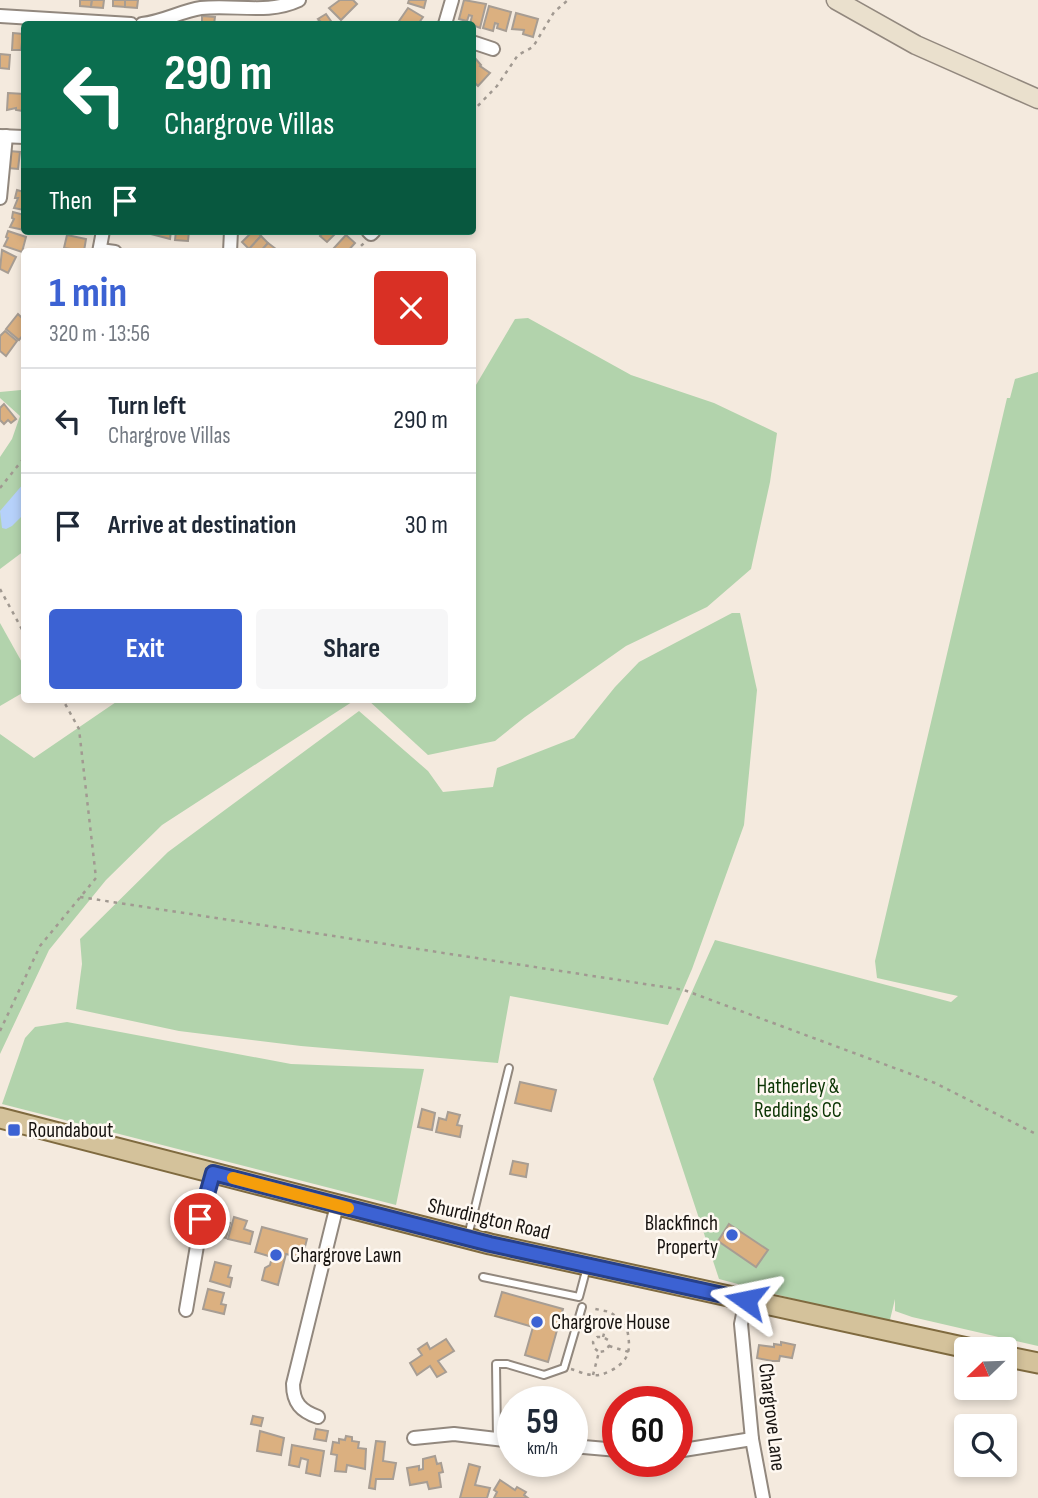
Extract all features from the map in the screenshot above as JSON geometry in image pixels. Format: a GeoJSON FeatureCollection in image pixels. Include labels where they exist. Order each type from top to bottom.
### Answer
{"type":"FeatureCollection","features":[{"type":"Feature","properties":{"kind":"main road","name":"Shurdington Road"},"geometry":{"type":"LineString","coordinates":[[0,1118],[468,1238],[954,1345]]}},
{"type":"Feature","properties":{"kind":"main road"},"geometry":{"type":"LineString","coordinates":[[1017,1359],[1038,1363]]}},
{"type":"Feature","properties":{"kind":"street"},"geometry":{"type":"LineString","coordinates":[[157,21],[200,8],[269,9],[299,0]]}},
{"type":"Feature","properties":{"kind":"street"},"geometry":{"type":"LineString","coordinates":[[446,21],[452,0]]}},
{"type":"Feature","properties":{"kind":"street"},"geometry":{"type":"LineString","coordinates":[[836,0],[916,45],[1038,99]]}},
{"type":"Feature","properties":{"kind":"street"},"geometry":{"type":"LineString","coordinates":[[0,16],[82,21]]}},
{"type":"Feature","properties":{"kind":"street"},"geometry":{"type":"LineString","coordinates":[[476,43],[493,49]]}},
{"type":"Feature","properties":{"kind":"street"},"geometry":{"type":"LineString","coordinates":[[0,198],[3,136],[21,137]]}},
{"type":"Feature","properties":{"kind":"street"},"geometry":{"type":"LineString","coordinates":[[186,1310],[199,1224],[213,1173]]}},
{"type":"Feature","properties":{"kind":"street"},"geometry":{"type":"LineString","coordinates":[[318,1417],[299,1406],[294,1396],[293,1384],[337,1205]]}},
{"type":"Feature","properties":{"kind":"street","name":"Chargrove Lane"},"geometry":{"type":"LineString","coordinates":[[746,1300],[741,1324],[752,1439],[763,1498]]}},
{"type":"Feature","properties":{"kind":"street"},"geometry":{"type":"LineString","coordinates":[[414,1438],[454,1434],[497,1440]]}},
{"type":"Feature","properties":{"kind":"street"},"geometry":{"type":"LineString","coordinates":[[693,1448],[752,1439]]}},
{"type":"Feature","properties":{"kind":"lane"},"geometry":{"type":"LineString","coordinates":[[468,1238],[509,1068]]}},
{"type":"Feature","properties":{"kind":"lane"},"geometry":{"type":"LineString","coordinates":[[483,1277],[579,1297],[587,1265]]}},
{"type":"Feature","properties":{"kind":"lane"},"geometry":{"type":"LineString","coordinates":[[497,1402],[496,1364],[507,1364],[544,1375],[564,1368],[582,1307]]}},
{"type":"Feature","properties":{"kind":"path"},"geometry":{"type":"LineString","coordinates":[[476,108],[497,86],[518,55],[533,47],[555,12],[568,0]]}},
{"type":"Feature","properties":{"kind":"path"},"geometry":{"type":"LineString","coordinates":[[0,488],[21,462]]}},
{"type":"Feature","properties":{"kind":"path"},"geometry":{"type":"LineString","coordinates":[[0,589],[21,628]]}},
{"type":"Feature","properties":{"kind":"path"},"geometry":{"type":"LineString","coordinates":[[0,1031],[40,946],[96,878],[79,729],[65,703]]}},
{"type":"Feature","properties":{"kind":"path"},"geometry":{"type":"LineString","coordinates":[[80,897],[684,990],[935,1083],[1038,1135]]}},
{"type":"Feature","properties":{"kind":"path"},"geometry":{"type":"LineString","coordinates":[[564,1368],[593,1375],[604,1374],[625,1361],[629,1352],[626,1324],[610,1312],[582,1307]]}},
{"type":"Feature","properties":{"kind":"path"},"geometry":{"type":"LineString","coordinates":[[603,1337],[610,1312]]}},
{"type":"Feature","properties":{"kind":"path"},"geometry":{"type":"LineString","coordinates":[[597,1337],[603,1337],[608,1340],[609,1346],[605,1351],[599,1352],[594,1348],[593,1342],[597,1337]]}},
{"type":"Feature","properties":{"kind":"path"},"geometry":{"type":"LineString","coordinates":[[609,1346],[629,1352]]}},
{"type":"Feature","properties":{"kind":"path"},"geometry":{"type":"LineString","coordinates":[[593,1375],[599,1352]]}},
{"type":"Feature","properties":{"kind":"green space"},"geometry":{"type":"Polygon","coordinates":[[[528,318],[631,375],[714,403],[777,433],[770,482],[751,569],[707,607],[626,646],[495,741],[428,755],[371,703],[476,703],[476,385],[515,319],[528,318]]]}},
{"type":"Feature","properties":{"kind":"green space","name":"Hatherley & Reddings CC"},"geometry":{"type":"Polygon","coordinates":[[[1038,372],[1038,1346],[1017,1341],[1017,1337],[999,1337],[912,1317],[895,1311],[895,1299],[889,1324],[719,1279],[653,1079],[715,940],[951,1002],[958,996],[877,978],[875,961],[1007,398],[1010,398],[1015,379],[1038,372]]]}},
{"type":"Feature","properties":{"kind":"green space"},"geometry":{"type":"Polygon","coordinates":[[[21,390],[21,553],[0,569],[0,457],[12,439],[20,416],[0,398],[0,392],[21,390]]]}},
{"type":"Feature","properties":{"kind":"green space"},"geometry":{"type":"Polygon","coordinates":[[[732,613],[740,613],[757,690],[744,825],[692,969],[668,1025],[510,996],[498,1063],[301,1046],[179,1031],[76,1009],[82,964],[80,939],[168,852],[359,711],[428,771],[443,792],[493,787],[497,768],[574,738],[639,662],[732,613]]]}},
{"type":"Feature","properties":{"kind":"green space"},"geometry":{"type":"Polygon","coordinates":[[[0,623],[21,661],[21,694],[0,706],[0,623]]]}},
{"type":"Feature","properties":{"kind":"green space"},"geometry":{"type":"Polygon","coordinates":[[[115,703],[350,703],[162,825],[106,880],[49,950],[0,1054],[0,734],[34,758],[115,703]]]}},
{"type":"Feature","properties":{"kind":"green space"},"geometry":{"type":"Polygon","coordinates":[[[67,1022],[291,1064],[424,1069],[396,1205],[2,1104],[25,1038],[35,1027],[67,1022]]]}},
{"type":"Feature","properties":{"kind":"water"},"geometry":{"type":"Polygon","coordinates":[[[21,486],[21,517],[12,526],[2,528],[0,511],[21,486]]]}},
{"type":"Feature","properties":{"kind":"building"},"geometry":{"type":"Polygon","coordinates":[[[80,0],[92,0],[91,7],[80,6],[80,0]]]}},
{"type":"Feature","properties":{"kind":"building"},"geometry":{"type":"Polygon","coordinates":[[[92,0],[104,0],[103,8],[91,7],[92,0]]]}},
{"type":"Feature","properties":{"kind":"building"},"geometry":{"type":"Polygon","coordinates":[[[113,0],[125,0],[125,7],[113,6],[113,0]]]}},
{"type":"Feature","properties":{"kind":"building"},"geometry":{"type":"Polygon","coordinates":[[[125,0],[138,0],[137,8],[125,7],[125,0]]]}},
{"type":"Feature","properties":{"kind":"building"},"geometry":{"type":"Polygon","coordinates":[[[340,0],[353,0],[357,4],[341,20],[329,8],[340,0]]]}},
{"type":"Feature","properties":{"kind":"building"},"geometry":{"type":"Polygon","coordinates":[[[409,0],[426,0],[424,8],[408,3],[409,0]]]}},
{"type":"Feature","properties":{"kind":"building"},"geometry":{"type":"Polygon","coordinates":[[[464,0],[486,4],[480,28],[476,26],[476,21],[471,21],[472,16],[469,15],[467,21],[459,19],[464,0]]]}},
{"type":"Feature","properties":{"kind":"building"},"geometry":{"type":"Polygon","coordinates":[[[489,6],[511,12],[506,31],[497,28],[498,24],[495,23],[493,31],[483,28],[489,6]]]}},
{"type":"Feature","properties":{"kind":"building"},"geometry":{"type":"Polygon","coordinates":[[[408,8],[423,17],[420,21],[399,21],[408,8]]]}},
{"type":"Feature","properties":{"kind":"building"},"geometry":{"type":"Polygon","coordinates":[[[516,13],[538,19],[533,37],[523,34],[524,30],[512,29],[516,13]]]}},
{"type":"Feature","properties":{"kind":"building"},"geometry":{"type":"Polygon","coordinates":[[[326,14],[331,21],[320,21],[318,19],[326,14]]]}},
{"type":"Feature","properties":{"kind":"building"},"geometry":{"type":"Polygon","coordinates":[[[202,16],[215,17],[214,21],[202,21],[202,16]]]}},
{"type":"Feature","properties":{"kind":"building"},"geometry":{"type":"Polygon","coordinates":[[[13,33],[21,34],[21,50],[12,50],[13,33]]]}},
{"type":"Feature","properties":{"kind":"building"},"geometry":{"type":"Polygon","coordinates":[[[0,54],[10,55],[9,69],[0,68],[0,54]]]}},
{"type":"Feature","properties":{"kind":"building"},"geometry":{"type":"Polygon","coordinates":[[[476,59],[490,73],[478,86],[476,84],[476,59]]]}},
{"type":"Feature","properties":{"kind":"building"},"geometry":{"type":"Polygon","coordinates":[[[8,93],[21,94],[21,111],[16,108],[7,110],[8,93]]]}},
{"type":"Feature","properties":{"kind":"building"},"geometry":{"type":"Polygon","coordinates":[[[9,151],[20,152],[18,169],[8,168],[9,151]]]}},
{"type":"Feature","properties":{"kind":"building"},"geometry":{"type":"Polygon","coordinates":[[[17,190],[21,191],[21,209],[14,208],[18,198],[15,198],[17,190]]]}},
{"type":"Feature","properties":{"kind":"building"},"geometry":{"type":"Polygon","coordinates":[[[13,212],[21,214],[21,229],[10,227],[14,219],[13,212]]]}},
{"type":"Feature","properties":{"kind":"building"},"geometry":{"type":"Polygon","coordinates":[[[8,231],[26,237],[21,252],[4,246],[8,238],[8,231]]]}},
{"type":"Feature","properties":{"kind":"building"},"geometry":{"type":"Polygon","coordinates":[[[67,235],[86,239],[84,248],[64,248],[67,235]]]}},
{"type":"Feature","properties":{"kind":"building"},"geometry":{"type":"Polygon","coordinates":[[[155,235],[170,235],[170,239],[155,235]]]}},
{"type":"Feature","properties":{"kind":"building"},"geometry":{"type":"Polygon","coordinates":[[[176,235],[189,235],[188,241],[175,240],[176,235]]]}},
{"type":"Feature","properties":{"kind":"building"},"geometry":{"type":"Polygon","coordinates":[[[249,235],[261,236],[250,248],[242,242],[249,235]]]}},
{"type":"Feature","properties":{"kind":"building"},"geometry":{"type":"Polygon","coordinates":[[[321,235],[334,235],[327,242],[321,235]]]}},
{"type":"Feature","properties":{"kind":"building"},"geometry":{"type":"Polygon","coordinates":[[[346,235],[355,243],[351,248],[334,248],[346,235]]]}},
{"type":"Feature","properties":{"kind":"building"},"geometry":{"type":"Polygon","coordinates":[[[261,236],[268,243],[264,248],[250,248],[261,236]]]}},
{"type":"Feature","properties":{"kind":"building"},"geometry":{"type":"Polygon","coordinates":[[[2,250],[16,257],[8,273],[0,269],[2,250]]]}},
{"type":"Feature","properties":{"kind":"building"},"geometry":{"type":"Polygon","coordinates":[[[18,314],[21,317],[19,340],[6,329],[18,314]]]}},
{"type":"Feature","properties":{"kind":"building"},"geometry":{"type":"Polygon","coordinates":[[[5,331],[17,341],[6,356],[0,351],[0,336],[5,331]]]}},
{"type":"Feature","properties":{"kind":"building"},"geometry":{"type":"Polygon","coordinates":[[[4,404],[16,419],[11,423],[8,420],[4,424],[0,420],[0,408],[4,404]]]}},
{"type":"Feature","properties":{"kind":"building"},"geometry":{"type":"Polygon","coordinates":[[[520,1082],[556,1090],[551,1111],[515,1103],[520,1082]]]}},
{"type":"Feature","properties":{"kind":"building"},"geometry":{"type":"Polygon","coordinates":[[[422,1109],[435,1113],[432,1130],[418,1127],[422,1109]]]}},
{"type":"Feature","properties":{"kind":"building"},"geometry":{"type":"Polygon","coordinates":[[[448,1112],[460,1115],[457,1125],[462,1126],[460,1137],[436,1132],[439,1118],[446,1120],[448,1112]]]}},
{"type":"Feature","properties":{"kind":"building"},"geometry":{"type":"Polygon","coordinates":[[[513,1161],[528,1164],[526,1177],[510,1174],[513,1161]]]}},
{"type":"Feature","properties":{"kind":"building"},"geometry":{"type":"Polygon","coordinates":[[[210,1209],[227,1214],[225,1222],[230,1223],[226,1238],[204,1232],[210,1209]]]}},
{"type":"Feature","properties":{"kind":"building"},"geometry":{"type":"Polygon","coordinates":[[[234,1217],[247,1221],[244,1229],[253,1232],[250,1244],[228,1239],[234,1217]]]}},
{"type":"Feature","properties":{"kind":"building"},"geometry":{"type":"Polygon","coordinates":[[[729,1224],[768,1250],[756,1267],[718,1241],[729,1224]]]}},
{"type":"Feature","properties":{"kind":"building","name":"Chargrove Lawn"},"geometry":{"type":"Polygon","coordinates":[[[262,1227],[307,1239],[302,1258],[286,1254],[278,1285],[262,1280],[272,1257],[255,1252],[262,1227]]]}},
{"type":"Feature","properties":{"kind":"building"},"geometry":{"type":"Polygon","coordinates":[[[215,1262],[231,1266],[228,1277],[232,1278],[230,1287],[210,1281],[215,1262]]]}},
{"type":"Feature","properties":{"kind":"building"},"geometry":{"type":"Polygon","coordinates":[[[208,1289],[224,1293],[221,1304],[226,1305],[224,1314],[203,1309],[208,1289]]]}},
{"type":"Feature","properties":{"kind":"building","name":"Chargrove House"},"geometry":{"type":"Polygon","coordinates":[[[502,1292],[563,1309],[548,1362],[525,1355],[533,1327],[495,1316],[502,1292]]]}},
{"type":"Feature","properties":{"kind":"building"},"geometry":{"type":"Polygon","coordinates":[[[446,1339],[454,1351],[438,1361],[446,1372],[437,1377],[430,1366],[417,1375],[410,1363],[422,1355],[418,1349],[427,1343],[430,1349],[446,1339]]]}},
{"type":"Feature","properties":{"kind":"building"},"geometry":{"type":"Polygon","coordinates":[[[781,1342],[795,1345],[792,1358],[780,1356],[779,1361],[772,1361],[757,1358],[759,1345],[774,1347],[774,1344],[781,1345],[781,1342]]]}},
{"type":"Feature","properties":{"kind":"building"},"geometry":{"type":"Polygon","coordinates":[[[253,1416],[263,1418],[261,1426],[251,1424],[253,1416]]]}},
{"type":"Feature","properties":{"kind":"building"},"geometry":{"type":"Polygon","coordinates":[[[316,1429],[328,1431],[326,1441],[314,1439],[316,1429]]]}},
{"type":"Feature","properties":{"kind":"building"},"geometry":{"type":"Polygon","coordinates":[[[260,1431],[284,1438],[281,1455],[257,1451],[260,1431]]]}},
{"type":"Feature","properties":{"kind":"building"},"geometry":{"type":"Polygon","coordinates":[[[346,1436],[359,1442],[358,1448],[366,1449],[365,1469],[347,1465],[346,1472],[335,1471],[337,1455],[331,1454],[333,1442],[339,1443],[339,1439],[345,1440],[346,1436]]]}},
{"type":"Feature","properties":{"kind":"building"},"geometry":{"type":"Polygon","coordinates":[[[376,1441],[385,1442],[383,1461],[396,1463],[393,1479],[376,1479],[375,1489],[369,1488],[376,1441]]]}},
{"type":"Feature","properties":{"kind":"building"},"geometry":{"type":"Polygon","coordinates":[[[292,1445],[324,1451],[320,1476],[306,1473],[308,1460],[301,1458],[299,1467],[289,1465],[292,1445]]]}},
{"type":"Feature","properties":{"kind":"building"},"geometry":{"type":"Polygon","coordinates":[[[435,1456],[437,1464],[441,1463],[443,1472],[439,1473],[441,1487],[429,1489],[427,1482],[410,1485],[407,1468],[419,1466],[419,1470],[423,1469],[423,1459],[435,1456]]]}},
{"type":"Feature","properties":{"kind":"building"},"geometry":{"type":"Polygon","coordinates":[[[469,1464],[480,1467],[475,1485],[490,1488],[487,1498],[460,1498],[469,1464]]]}},
{"type":"Feature","properties":{"kind":"building"},"geometry":{"type":"Polygon","coordinates":[[[500,1480],[515,1490],[517,1487],[526,1492],[524,1495],[528,1498],[494,1498],[497,1492],[494,1490],[500,1480]]]}},
{"type":"Feature","properties":{"kind":"slow traffic"},"geometry":{"type":"LineString","coordinates":[[233,1178],[348,1208]]}},
{"type":"Feature","properties":{"kind":"place","name":"Roundabout"},"geometry":{"type":"Point","coordinates":[14,1130]}},
{"type":"Feature","properties":{"kind":"place","name":"Blackfinch Property"},"geometry":{"type":"Point","coordinates":[732,1235]}},
{"type":"Feature","properties":{"kind":"place","name":"Chargrove Lawn"},"geometry":{"type":"Point","coordinates":[276,1255]}},
{"type":"Feature","properties":{"kind":"place","name":"Chargrove House"},"geometry":{"type":"Point","coordinates":[537,1322]}},
{"type":"Feature","properties":{"kind":"route"},"geometry":{"type":"LineString","coordinates":[[200,1219],[213,1173],[490,1244],[746,1300]]}}]}
